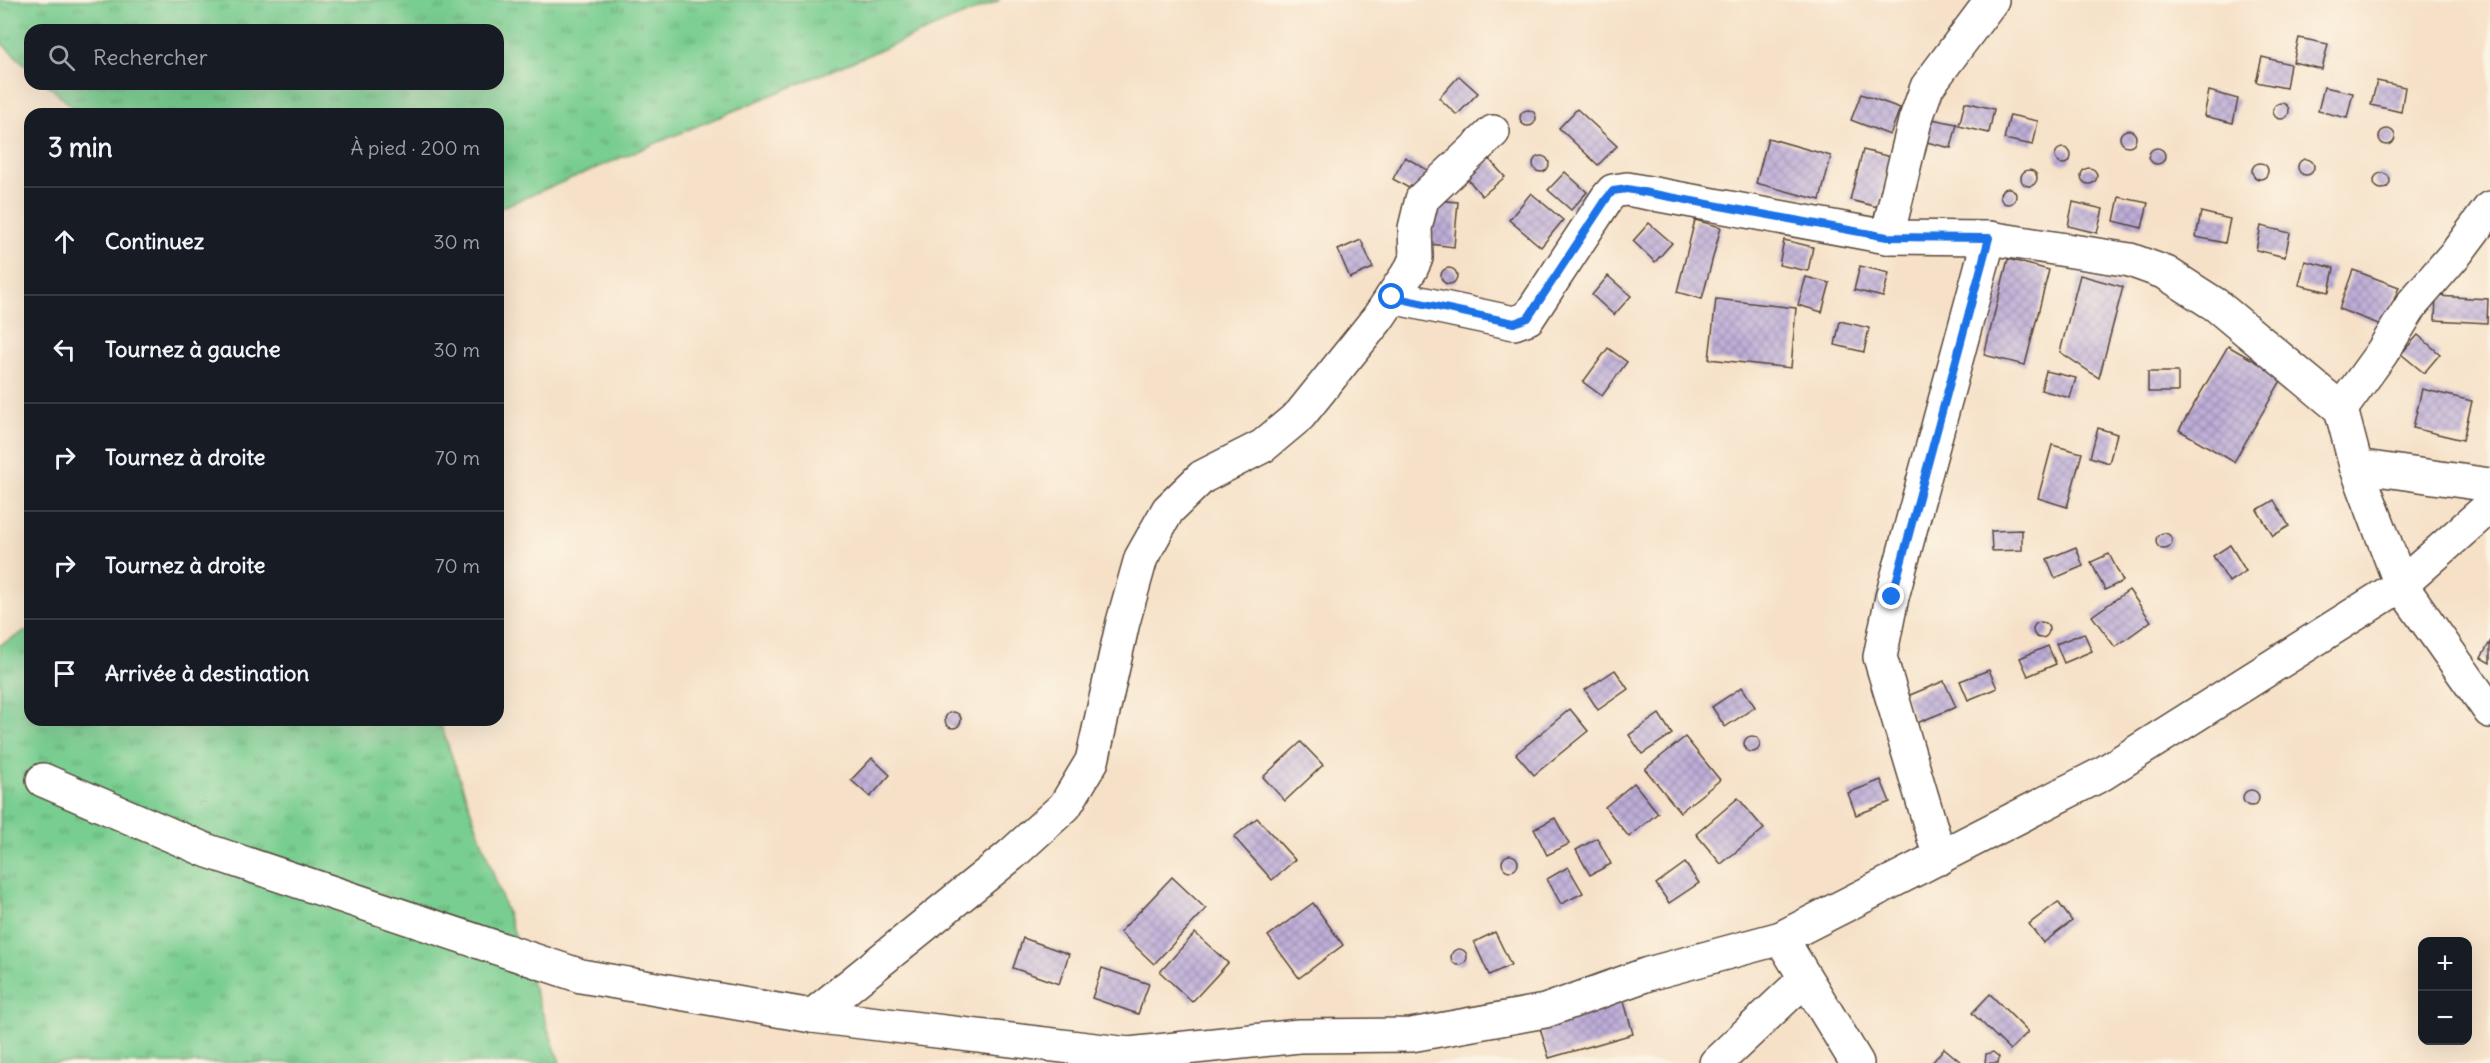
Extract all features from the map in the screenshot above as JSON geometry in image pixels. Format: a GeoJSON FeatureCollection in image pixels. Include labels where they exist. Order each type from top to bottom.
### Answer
{"type":"FeatureCollection","features":[{"type":"Feature","properties":{"kind":"street"},"geometry":{"type":"LineString","coordinates":[[1887,237],[1915,121],[1927,87],[1992,0]]}},
{"type":"Feature","properties":{"kind":"street"},"geometry":{"type":"LineString","coordinates":[[812,1016],[1011,855],[1065,806],[1092,761],[1123,622],[1141,558],[1168,510],[1202,477],[1263,446],[1300,415],[1378,318],[1411,269],[1416,258],[1415,228],[1422,200],[1493,132]]}},
{"type":"Feature","properties":{"kind":"street"},"geometry":{"type":"LineString","coordinates":[[1392,297],[1514,323],[1528,318],[1607,198],[1613,191],[1627,189],[1887,237],[1989,238],[2130,260],[2166,273],[2216,305],[2341,409],[2356,466],[2401,585],[2490,711]]}},
{"type":"Feature","properties":{"kind":"street"},"geometry":{"type":"LineString","coordinates":[[2341,409],[2381,354],[2413,303],[2458,251],[2490,208]]}},
{"type":"Feature","properties":{"kind":"street"},"geometry":{"type":"LineString","coordinates":[[1940,858],[1880,657],[1892,597],[1989,238]]}},
{"type":"Feature","properties":{"kind":"street"},"geometry":{"type":"LineString","coordinates":[[2356,466],[2490,485]]}},
{"type":"Feature","properties":{"kind":"street"},"geometry":{"type":"LineString","coordinates":[[43,780],[208,851],[581,976],[812,1016],[1129,1054],[1299,1036],[1411,1035],[1545,1011],[1648,974],[1781,938],[2102,774],[2401,585],[2490,507]]}},
{"type":"Feature","properties":{"kind":"street"},"geometry":{"type":"LineString","coordinates":[[1781,938],[1857,1063]]}},
{"type":"Feature","properties":{"kind":"street"},"geometry":{"type":"LineString","coordinates":[[1716,1063],[1805,979]]}},
{"type":"Feature","properties":{"kind":"green space"},"geometry":{"type":"Polygon","coordinates":[[[0,0],[1000,0],[504,207],[504,108],[73,108],[54,90],[504,90],[504,24],[24,24],[24,64],[0,42],[0,0]]]}},
{"type":"Feature","properties":{"kind":"green space"},"geometry":{"type":"Polygon","coordinates":[[[24,632],[24,726],[441,726],[560,1063],[0,1063],[0,645],[24,632]]]}},
{"type":"Feature","properties":{"kind":"building"},"geometry":{"type":"Polygon","coordinates":[[[2299,38],[2328,44],[2322,69],[2293,62],[2299,38]]]}},
{"type":"Feature","properties":{"kind":"building"},"geometry":{"type":"Polygon","coordinates":[[[2262,57],[2290,64],[2286,88],[2256,82],[2262,57]]]}},
{"type":"Feature","properties":{"kind":"building"},"geometry":{"type":"Polygon","coordinates":[[[1459,76],[1478,93],[1457,115],[1439,98],[1459,76]]]}},
{"type":"Feature","properties":{"kind":"building"},"geometry":{"type":"Polygon","coordinates":[[[2377,81],[2405,87],[2401,112],[2371,105],[2377,81]]]}},
{"type":"Feature","properties":{"kind":"building"},"geometry":{"type":"Polygon","coordinates":[[[2324,87],[2353,93],[2347,118],[2318,111],[2324,87]]]}},
{"type":"Feature","properties":{"kind":"building"},"geometry":{"type":"Polygon","coordinates":[[[2209,91],[2238,99],[2233,123],[2204,116],[2209,91]]]}},
{"type":"Feature","properties":{"kind":"building"},"geometry":{"type":"Polygon","coordinates":[[[1861,94],[1900,108],[1890,135],[1851,120],[1861,94]]]}},
{"type":"Feature","properties":{"kind":"building"},"geometry":{"type":"Polygon","coordinates":[[[1965,102],[1994,109],[1989,133],[1959,126],[1965,102]]]}},
{"type":"Feature","properties":{"kind":"building"},"geometry":{"type":"Polygon","coordinates":[[[2281,103],[2287,105],[2289,111],[2287,117],[2281,119],[2275,117],[2273,111],[2275,105],[2281,103]]]}},
{"type":"Feature","properties":{"kind":"building"},"geometry":{"type":"Polygon","coordinates":[[[1577,109],[1617,146],[1598,165],[1559,128],[1577,109]]]}},
{"type":"Feature","properties":{"kind":"building"},"geometry":{"type":"Polygon","coordinates":[[[1528,110],[1536,118],[1528,126],[1520,118],[1528,110]]]}},
{"type":"Feature","properties":{"kind":"building"},"geometry":{"type":"Polygon","coordinates":[[[2010,115],[2038,121],[2033,145],[2004,139],[2010,115]]]}},
{"type":"Feature","properties":{"kind":"building"},"geometry":{"type":"Polygon","coordinates":[[[1927,118],[1957,124],[1951,148],[1922,141],[1927,118]]]}},
{"type":"Feature","properties":{"kind":"building"},"geometry":{"type":"Polygon","coordinates":[[[2387,129],[2393,131],[2395,137],[2393,143],[2387,145],[2381,143],[2379,137],[2381,131],[2387,129]]]}},
{"type":"Feature","properties":{"kind":"building"},"geometry":{"type":"Polygon","coordinates":[[[2128,130],[2136,138],[2128,146],[2120,138],[2128,130]]]}},
{"type":"Feature","properties":{"kind":"building"},"geometry":{"type":"Polygon","coordinates":[[[1768,138],[1831,156],[1820,200],[1756,183],[1768,138]]]}},
{"type":"Feature","properties":{"kind":"building"},"geometry":{"type":"Polygon","coordinates":[[[2063,148],[2071,156],[2063,164],[2055,156],[2063,148]]]}},
{"type":"Feature","properties":{"kind":"building"},"geometry":{"type":"Polygon","coordinates":[[[2157,148],[2165,156],[2157,164],[2149,156],[2157,148]]]}},
{"type":"Feature","properties":{"kind":"building"},"geometry":{"type":"Polygon","coordinates":[[[1863,150],[1891,157],[1878,207],[1850,200],[1863,150]]]}},
{"type":"Feature","properties":{"kind":"building"},"geometry":{"type":"Polygon","coordinates":[[[1541,156],[1549,164],[1541,172],[1533,164],[1541,156]]]}},
{"type":"Feature","properties":{"kind":"building"},"geometry":{"type":"Polygon","coordinates":[[[1405,157],[1431,172],[1419,194],[1393,179],[1405,157]]]}},
{"type":"Feature","properties":{"kind":"building"},"geometry":{"type":"Polygon","coordinates":[[[1488,158],[1505,177],[1482,196],[1466,177],[1488,158]]]}},
{"type":"Feature","properties":{"kind":"building"},"geometry":{"type":"Polygon","coordinates":[[[2306,159],[2314,167],[2306,175],[2298,167],[2306,159]]]}},
{"type":"Feature","properties":{"kind":"building"},"geometry":{"type":"Polygon","coordinates":[[[2260,163],[2268,171],[2260,179],[2252,171],[2260,163]]]}},
{"type":"Feature","properties":{"kind":"building"},"geometry":{"type":"Polygon","coordinates":[[[2089,168],[2095,170],[2097,176],[2095,182],[2089,184],[2083,182],[2081,176],[2083,170],[2089,168]]]}},
{"type":"Feature","properties":{"kind":"building"},"geometry":{"type":"Polygon","coordinates":[[[2029,170],[2037,178],[2029,186],[2021,178],[2029,170]]]}},
{"type":"Feature","properties":{"kind":"building"},"geometry":{"type":"Polygon","coordinates":[[[1565,172],[1587,192],[1571,210],[1548,190],[1565,172]]]}},
{"type":"Feature","properties":{"kind":"building"},"geometry":{"type":"Polygon","coordinates":[[[2382,173],[2390,181],[2382,189],[2374,181],[2382,173]]]}},
{"type":"Feature","properties":{"kind":"building"},"geometry":{"type":"Polygon","coordinates":[[[2008,188],[2016,196],[2008,204],[2000,196],[2008,188]]]}},
{"type":"Feature","properties":{"kind":"building"},"geometry":{"type":"Polygon","coordinates":[[[1531,193],[1563,220],[1541,247],[1509,220],[1531,193]]]}},
{"type":"Feature","properties":{"kind":"building"},"geometry":{"type":"Polygon","coordinates":[[[2119,197],[2148,203],[2142,228],[2114,221],[2119,197]]]}},
{"type":"Feature","properties":{"kind":"building"},"geometry":{"type":"Polygon","coordinates":[[[1434,200],[1458,202],[1454,247],[1430,244],[1434,200]]]}},
{"type":"Feature","properties":{"kind":"building"},"geometry":{"type":"Polygon","coordinates":[[[2073,202],[2103,209],[2097,233],[2068,226],[2073,202]]]}},
{"type":"Feature","properties":{"kind":"building"},"geometry":{"type":"Polygon","coordinates":[[[2201,212],[2230,219],[2225,243],[2196,237],[2201,212]]]}},
{"type":"Feature","properties":{"kind":"building"},"geometry":{"type":"Polygon","coordinates":[[[1695,220],[1721,227],[1702,299],[1677,292],[1695,220]]]}},
{"type":"Feature","properties":{"kind":"building"},"geometry":{"type":"Polygon","coordinates":[[[1649,223],[1672,243],[1655,262],[1633,241],[1649,223]]]}},
{"type":"Feature","properties":{"kind":"building"},"geometry":{"type":"Polygon","coordinates":[[[2261,226],[2290,233],[2285,257],[2256,250],[2261,226]]]}},
{"type":"Feature","properties":{"kind":"building"},"geometry":{"type":"Polygon","coordinates":[[[1361,240],[1373,268],[1350,278],[1338,250],[1361,240]]]}},
{"type":"Feature","properties":{"kind":"building"},"geometry":{"type":"Polygon","coordinates":[[[1784,240],[1813,247],[1808,271],[1779,265],[1784,240]]]}},
{"type":"Feature","properties":{"kind":"building"},"geometry":{"type":"Polygon","coordinates":[[[2008,259],[2049,270],[2025,365],[1984,355],[2008,259]]]}},
{"type":"Feature","properties":{"kind":"building"},"geometry":{"type":"Polygon","coordinates":[[[2305,261],[2334,268],[2329,292],[2299,285],[2305,261]]]}},
{"type":"Feature","properties":{"kind":"building"},"geometry":{"type":"Polygon","coordinates":[[[1860,266],[1889,273],[1883,297],[1854,290],[1860,266]]]}},
{"type":"Feature","properties":{"kind":"building"},"geometry":{"type":"Polygon","coordinates":[[[1449,268],[1457,276],[1449,284],[1441,276],[1449,268]]]}},
{"type":"Feature","properties":{"kind":"building"},"geometry":{"type":"Polygon","coordinates":[[[2353,270],[2399,287],[2384,326],[2339,309],[2353,270]]]}},
{"type":"Feature","properties":{"kind":"building"},"geometry":{"type":"Polygon","coordinates":[[[2080,275],[2123,287],[2099,378],[2060,352],[2080,275]]]}},
{"type":"Feature","properties":{"kind":"building"},"geometry":{"type":"Polygon","coordinates":[[[1608,276],[1631,296],[1614,315],[1592,295],[1608,276]]]}},
{"type":"Feature","properties":{"kind":"building"},"geometry":{"type":"Polygon","coordinates":[[[1806,277],[1830,283],[1822,312],[1798,305],[1806,277]]]}},
{"type":"Feature","properties":{"kind":"building"},"geometry":{"type":"Polygon","coordinates":[[[2436,296],[2488,299],[2487,323],[2435,320],[2436,296]]]}},
{"type":"Feature","properties":{"kind":"building"},"geometry":{"type":"Polygon","coordinates":[[[1716,299],[1796,308],[1791,368],[1709,359],[1716,299]]]}},
{"type":"Feature","properties":{"kind":"building"},"geometry":{"type":"Polygon","coordinates":[[[1840,321],[1869,328],[1864,352],[1835,345],[1840,321]]]}},
{"type":"Feature","properties":{"kind":"building"},"geometry":{"type":"Polygon","coordinates":[[[2418,335],[2440,354],[2424,373],[2401,354],[2418,335]]]}},
{"type":"Feature","properties":{"kind":"building"},"geometry":{"type":"Polygon","coordinates":[[[2228,346],[2283,377],[2234,462],[2179,430],[2228,346]]]}},
{"type":"Feature","properties":{"kind":"building"},"geometry":{"type":"Polygon","coordinates":[[[1608,348],[1627,362],[1602,396],[1583,382],[1608,348]]]}},
{"type":"Feature","properties":{"kind":"building"},"geometry":{"type":"Polygon","coordinates":[[[2046,371],[2076,378],[2070,398],[2041,390],[2046,371]]]}},
{"type":"Feature","properties":{"kind":"building"},"geometry":{"type":"Polygon","coordinates":[[[2148,372],[2178,372],[2178,392],[2148,392],[2148,372]]]}},
{"type":"Feature","properties":{"kind":"building"},"geometry":{"type":"Polygon","coordinates":[[[2422,389],[2472,401],[2463,440],[2413,428],[2422,389]]]}},
{"type":"Feature","properties":{"kind":"building"},"geometry":{"type":"Polygon","coordinates":[[[2098,428],[2117,434],[2109,463],[2090,457],[2098,428]]]}},
{"type":"Feature","properties":{"kind":"building"},"geometry":{"type":"Polygon","coordinates":[[[2052,445],[2082,453],[2067,507],[2038,498],[2052,445]]]}},
{"type":"Feature","properties":{"kind":"building"},"geometry":{"type":"Polygon","coordinates":[[[2274,500],[2289,526],[2273,536],[2257,510],[2274,500]]]}},
{"type":"Feature","properties":{"kind":"building"},"geometry":{"type":"Polygon","coordinates":[[[2022,530],[2022,550],[1992,551],[1991,531],[2022,530]]]}},
{"type":"Feature","properties":{"kind":"building"},"geometry":{"type":"Polygon","coordinates":[[[2164,533],[2172,541],[2164,549],[2156,541],[2164,533]]]}},
{"type":"Feature","properties":{"kind":"building"},"geometry":{"type":"Polygon","coordinates":[[[2230,545],[2246,571],[2229,582],[2213,556],[2230,545]]]}},
{"type":"Feature","properties":{"kind":"building"},"geometry":{"type":"Polygon","coordinates":[[[2076,547],[2083,566],[2055,578],[2047,559],[2076,547]]]}},
{"type":"Feature","properties":{"kind":"building"},"geometry":{"type":"Polygon","coordinates":[[[2109,554],[2123,581],[2105,590],[2091,562],[2109,554]]]}},
{"type":"Feature","properties":{"kind":"building"},"geometry":{"type":"Polygon","coordinates":[[[2129,590],[2151,621],[2115,647],[2092,616],[2129,590]]]}},
{"type":"Feature","properties":{"kind":"building"},"geometry":{"type":"Polygon","coordinates":[[[2041,622],[2049,630],[2041,638],[2033,630],[2041,622]]]}},
{"type":"Feature","properties":{"kind":"building"},"geometry":{"type":"Polygon","coordinates":[[[2084,633],[2092,651],[2064,663],[2056,644],[2084,633]]]}},
{"type":"Feature","properties":{"kind":"building"},"geometry":{"type":"Polygon","coordinates":[[[2490,642],[2490,663],[2481,658],[2490,642]]]}},
{"type":"Feature","properties":{"kind":"building"},"geometry":{"type":"Polygon","coordinates":[[[2048,646],[2056,664],[2028,676],[2020,658],[2048,646]]]}},
{"type":"Feature","properties":{"kind":"building"},"geometry":{"type":"Polygon","coordinates":[[[1615,670],[1628,689],[1598,710],[1585,690],[1615,670]]]}},
{"type":"Feature","properties":{"kind":"building"},"geometry":{"type":"Polygon","coordinates":[[[1989,670],[1997,688],[1968,700],[1960,681],[1989,670]]]}},
{"type":"Feature","properties":{"kind":"building"},"geometry":{"type":"Polygon","coordinates":[[[1944,681],[1956,707],[1917,723],[1905,697],[1944,681]]]}},
{"type":"Feature","properties":{"kind":"building"},"geometry":{"type":"Polygon","coordinates":[[[1742,687],[1755,707],[1725,727],[1712,707],[1742,687]]]}},
{"type":"Feature","properties":{"kind":"building"},"geometry":{"type":"Polygon","coordinates":[[[1570,709],[1588,731],[1534,775],[1516,754],[1570,709]]]}},
{"type":"Feature","properties":{"kind":"building"},"geometry":{"type":"Polygon","coordinates":[[[953,712],[959,714],[961,720],[959,726],[953,728],[947,726],[945,720],[947,714],[953,712]]]}},
{"type":"Feature","properties":{"kind":"building"},"geometry":{"type":"Polygon","coordinates":[[[1659,714],[1672,734],[1642,754],[1629,735],[1659,714]]]}},
{"type":"Feature","properties":{"kind":"building"},"geometry":{"type":"Polygon","coordinates":[[[1752,736],[1760,744],[1752,752],[1744,744],[1752,736]]]}},
{"type":"Feature","properties":{"kind":"building"},"geometry":{"type":"Polygon","coordinates":[[[1685,737],[1720,780],[1680,812],[1645,769],[1685,737]]]}},
{"type":"Feature","properties":{"kind":"building"},"geometry":{"type":"Polygon","coordinates":[[[1301,742],[1323,765],[1285,801],[1263,777],[1301,742]]]}},
{"type":"Feature","properties":{"kind":"building"},"geometry":{"type":"Polygon","coordinates":[[[872,758],[890,775],[870,797],[851,780],[872,758]]]}},
{"type":"Feature","properties":{"kind":"building"},"geometry":{"type":"Polygon","coordinates":[[[1881,780],[1890,802],[1856,815],[1848,793],[1881,780]]]}},
{"type":"Feature","properties":{"kind":"building"},"geometry":{"type":"Polygon","coordinates":[[[1634,783],[1658,813],[1629,837],[1605,807],[1634,783]]]}},
{"type":"Feature","properties":{"kind":"building"},"geometry":{"type":"Polygon","coordinates":[[[2251,790],[2259,798],[2251,806],[2243,798],[2251,790]]]}},
{"type":"Feature","properties":{"kind":"building"},"geometry":{"type":"Polygon","coordinates":[[[1738,798],[1764,829],[1721,864],[1696,834],[1738,798]]]}},
{"type":"Feature","properties":{"kind":"building"},"geometry":{"type":"Polygon","coordinates":[[[1257,818],[1295,860],[1272,880],[1234,837],[1257,818]]]}},
{"type":"Feature","properties":{"kind":"building"},"geometry":{"type":"Polygon","coordinates":[[[1555,818],[1569,844],[1547,855],[1534,829],[1555,818]]]}},
{"type":"Feature","properties":{"kind":"building"},"geometry":{"type":"Polygon","coordinates":[[[1597,838],[1611,864],[1590,875],[1576,850],[1597,838]]]}},
{"type":"Feature","properties":{"kind":"building"},"geometry":{"type":"Polygon","coordinates":[[[1510,855],[1518,863],[1510,871],[1502,863],[1510,855]]]}},
{"type":"Feature","properties":{"kind":"building"},"geometry":{"type":"Polygon","coordinates":[[[1685,863],[1699,883],[1669,903],[1656,884],[1685,863]]]}},
{"type":"Feature","properties":{"kind":"building"},"geometry":{"type":"Polygon","coordinates":[[[1568,867],[1583,893],[1561,904],[1547,879],[1568,867]]]}},
{"type":"Feature","properties":{"kind":"building"},"geometry":{"type":"Polygon","coordinates":[[[1172,877],[1206,909],[1154,964],[1120,932],[1172,877]]]}},
{"type":"Feature","properties":{"kind":"building"},"geometry":{"type":"Polygon","coordinates":[[[2058,902],[2072,921],[2043,943],[2029,924],[2058,902]]]}},
{"type":"Feature","properties":{"kind":"building"},"geometry":{"type":"Polygon","coordinates":[[[1313,903],[1343,945],[1299,978],[1268,936],[1313,903]]]}},
{"type":"Feature","properties":{"kind":"building"},"geometry":{"type":"Polygon","coordinates":[[[1495,932],[1511,965],[1489,975],[1474,942],[1495,932]]]}},
{"type":"Feature","properties":{"kind":"building"},"geometry":{"type":"Polygon","coordinates":[[[1195,933],[1228,963],[1192,1002],[1160,972],[1195,933]]]}},
{"type":"Feature","properties":{"kind":"building"},"geometry":{"type":"Polygon","coordinates":[[[1023,938],[1069,954],[1059,984],[1013,968],[1023,938]]]}},
{"type":"Feature","properties":{"kind":"building"},"geometry":{"type":"Polygon","coordinates":[[[1459,949],[1467,957],[1459,965],[1451,957],[1459,949]]]}},
{"type":"Feature","properties":{"kind":"building"},"geometry":{"type":"Polygon","coordinates":[[[1102,968],[1149,984],[1138,1014],[1092,998],[1102,968]]]}},
{"type":"Feature","properties":{"kind":"building"},"geometry":{"type":"Polygon","coordinates":[[[1990,994],[2028,1032],[2010,1050],[1972,1013],[1990,994]]]}},
{"type":"Feature","properties":{"kind":"building"},"geometry":{"type":"Polygon","coordinates":[[[1624,1001],[1633,1034],[1549,1058],[1539,1025],[1624,1001]]]}},
{"type":"Feature","properties":{"kind":"building"},"geometry":{"type":"Polygon","coordinates":[[[1944,1048],[1962,1063],[1932,1063],[1944,1048]]]}},
{"type":"Feature","properties":{"kind":"building"},"geometry":{"type":"Polygon","coordinates":[[[1993,1052],[1999,1057],[1998,1063],[1985,1063],[1986,1054],[1993,1052]]]}},
{"type":"Feature","properties":{"kind":"route"},"geometry":{"type":"LineString","coordinates":[[1392,297],[1514,323],[1528,318],[1607,198],[1613,191],[1627,189],[1887,237],[1989,238],[1892,597]]}}]}
